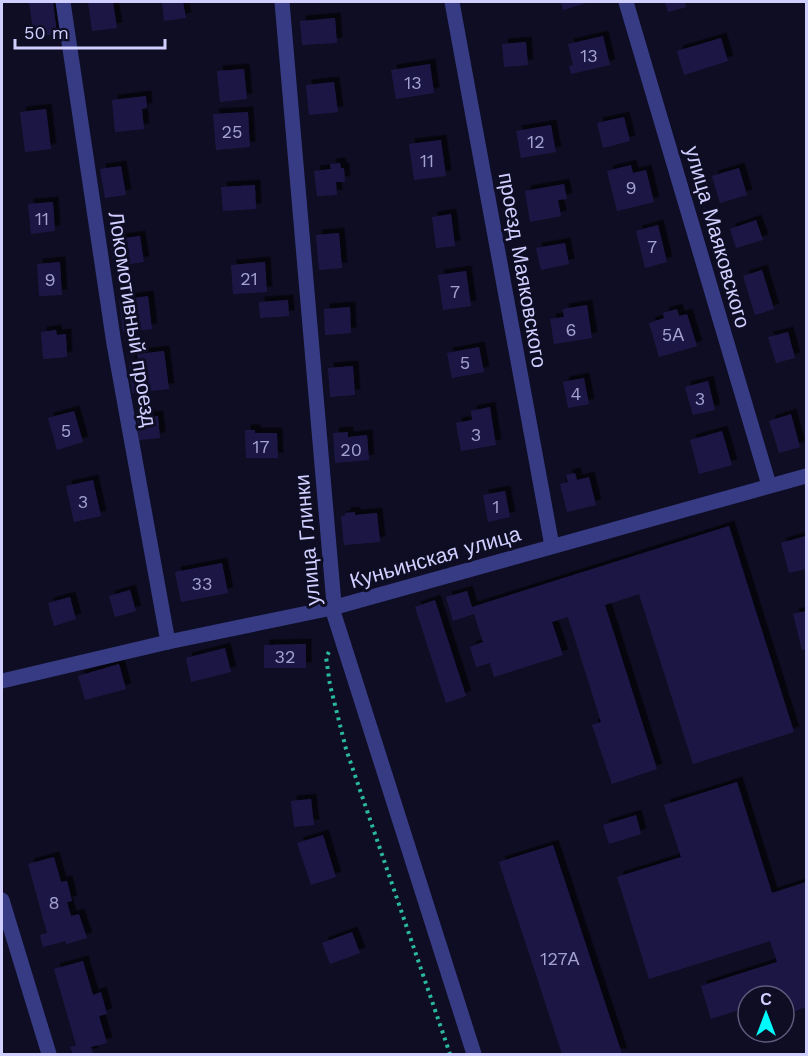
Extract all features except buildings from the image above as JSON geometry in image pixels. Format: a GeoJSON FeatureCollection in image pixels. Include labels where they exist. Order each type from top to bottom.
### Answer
{"type":"FeatureCollection","features":[{"type":"Feature","properties":{"kind":"street","name":"Локомотивный проезд"},"geometry":{"type":"LineString","coordinates":[[63,2],[114,344],[168,642]]}},
{"type":"Feature","properties":{"kind":"street","name":"улица Глинки"},"geometry":{"type":"LineString","coordinates":[[282,2],[334,604],[332,608],[474,1054]]}},
{"type":"Feature","properties":{"kind":"street","name":"проезд Маяковского"},"geometry":{"type":"LineString","coordinates":[[452,2],[552,546]]}},
{"type":"Feature","properties":{"kind":"street","name":"улица Маяковского"},"geometry":{"type":"LineString","coordinates":[[626,2],[769,485]]}},
{"type":"Feature","properties":{"kind":"street","name":"Куньинская улица"},"geometry":{"type":"LineString","coordinates":[[2,681],[168,642],[332,608],[807,476]]}},
{"type":"Feature","properties":{"kind":"street"},"geometry":{"type":"LineString","coordinates":[[2,900],[49,1054]]}},
{"type":"Feature","properties":{"kind":"path"},"geometry":{"type":"LineString","coordinates":[[340,633],[326,657],[330,685],[346,749],[450,1054]]}}]}
